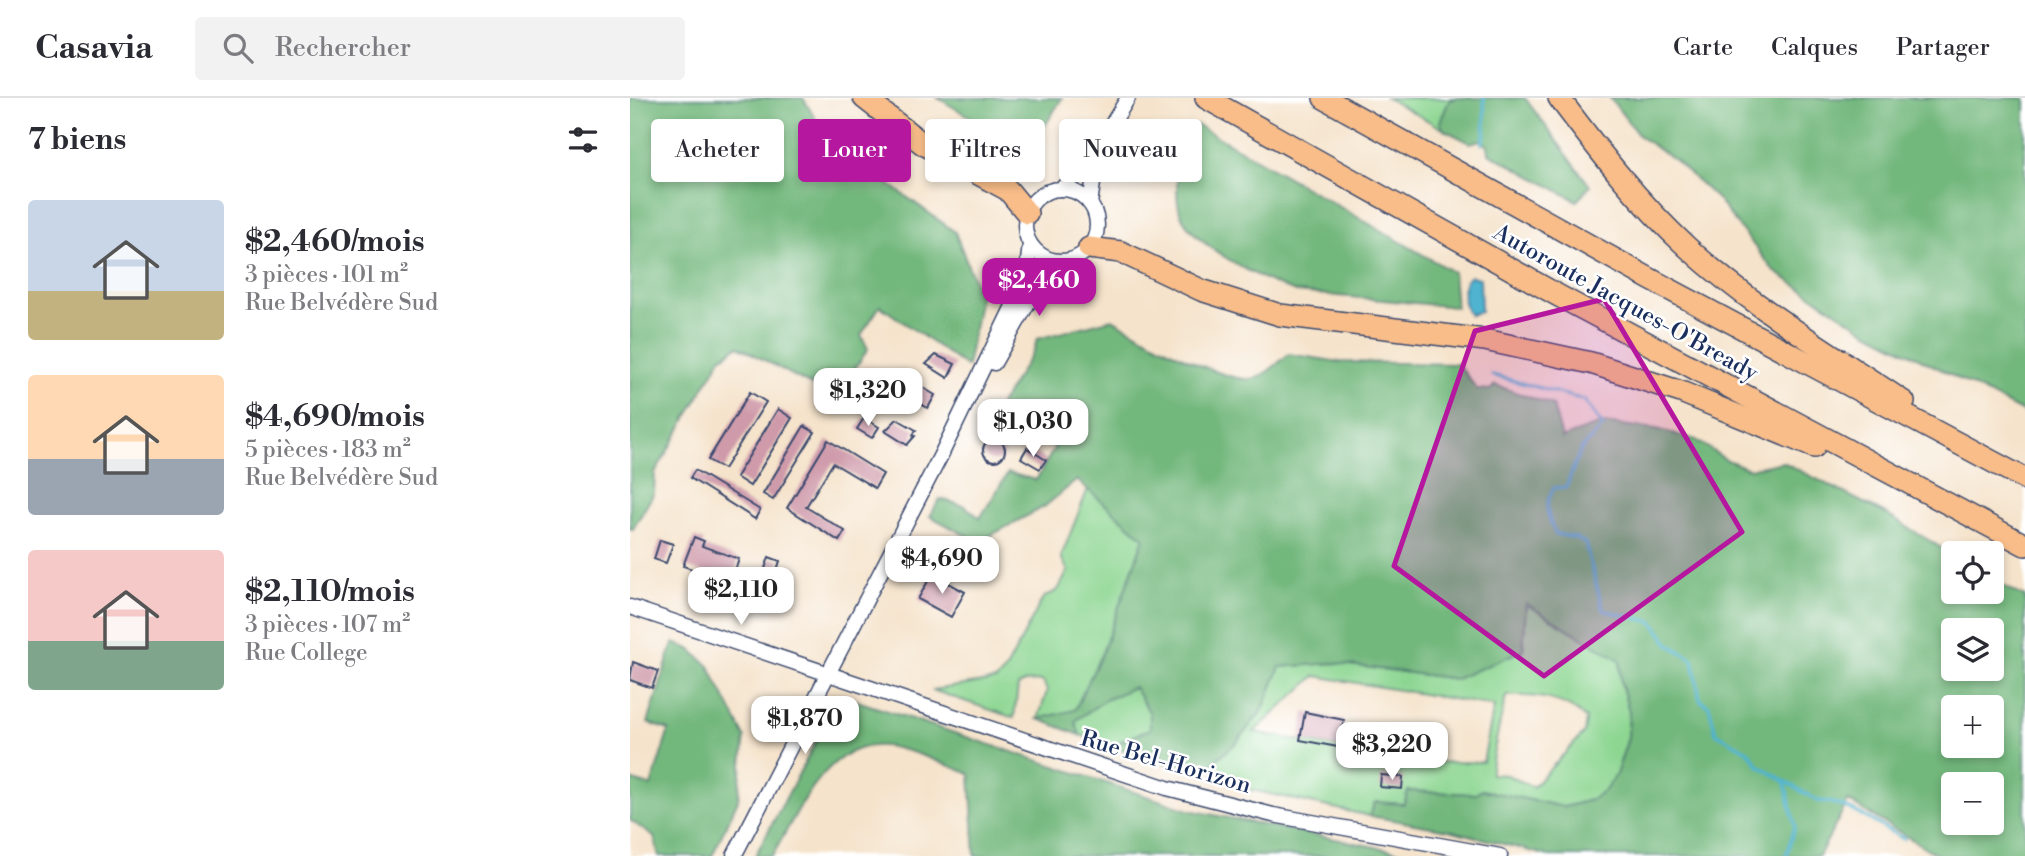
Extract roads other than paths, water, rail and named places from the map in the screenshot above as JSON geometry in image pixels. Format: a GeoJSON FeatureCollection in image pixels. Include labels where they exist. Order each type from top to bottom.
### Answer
{"type":"FeatureCollection","features":[{"type":"Feature","properties":{"kind":"highway"},"geometry":{"type":"LineString","coordinates":[[864,98],[923,145],[1011,192],[1027,213]]}},
{"type":"Feature","properties":{"kind":"highway","name":"Autoroute Jacques-O'Bready"},"geometry":{"type":"LineString","coordinates":[[1206,98],[1549,290],[2025,545]]}},
{"type":"Feature","properties":{"kind":"highway","name":"Autoroute Jacques-O'Bready"},"geometry":{"type":"LineString","coordinates":[[1324,98],[1650,279],[2016,475]]}},
{"type":"Feature","properties":{"kind":"highway"},"geometry":{"type":"LineString","coordinates":[[1559,98],[1627,186],[1696,255],[1820,346],[2016,475]]}},
{"type":"Feature","properties":{"kind":"highway"},"geometry":{"type":"LineString","coordinates":[[1089,248],[1121,252],[1201,290],[1280,315],[1496,342],[1610,368],[1691,396],[1944,502]]}},
{"type":"Feature","properties":{"kind":"street"},"geometry":{"type":"LineString","coordinates":[[1117,119],[1128,98]]}},
{"type":"Feature","properties":{"kind":"street"},"geometry":{"type":"LineString","coordinates":[[942,456],[1026,279],[1030,244],[1025,229],[1027,213],[1038,197],[1061,189],[1069,182]]}},
{"type":"Feature","properties":{"kind":"street"},"geometry":{"type":"LineString","coordinates":[[1030,244],[1043,256],[1059,262],[1076,258],[1089,248],[1097,228],[1090,204],[1093,182]]}},
{"type":"Feature","properties":{"kind":"street"},"geometry":{"type":"LineString","coordinates":[[1061,189],[1077,193],[1090,204]]}},
{"type":"Feature","properties":{"kind":"street"},"geometry":{"type":"LineString","coordinates":[[734,856],[942,456],[1034,291],[1059,262]]}},
{"type":"Feature","properties":{"kind":"street","name":"Rue Bel-Horizon"},"geometry":{"type":"LineString","coordinates":[[630,607],[1116,773],[1226,805],[1500,856]]}},
{"type":"Feature","properties":{"kind":"water"},"geometry":{"type":"Polygon","coordinates":[[[1470,276],[1480,278],[1481,311],[1470,315],[1463,295],[1470,276]]]}},
{"type":"Feature","properties":{"kind":"waterway"},"geometry":{"type":"LineString","coordinates":[[1482,144],[1485,132],[1484,98]]}},
{"type":"Feature","properties":{"kind":"waterway"},"geometry":{"type":"LineString","coordinates":[[1492,375],[1584,400],[1603,426],[1581,449],[1566,487],[1554,488],[1547,505],[1550,522],[1556,534],[1576,538],[1585,543],[1603,610],[1653,622],[1670,645],[1693,659],[1700,700],[1709,706],[1716,733],[1749,752],[1758,765],[1818,801],[1840,805],[1904,839]]}},
{"type":"Feature","properties":{"kind":"waterway"},"geometry":{"type":"LineString","coordinates":[[1785,782],[1795,826],[1786,856]]}}]}
